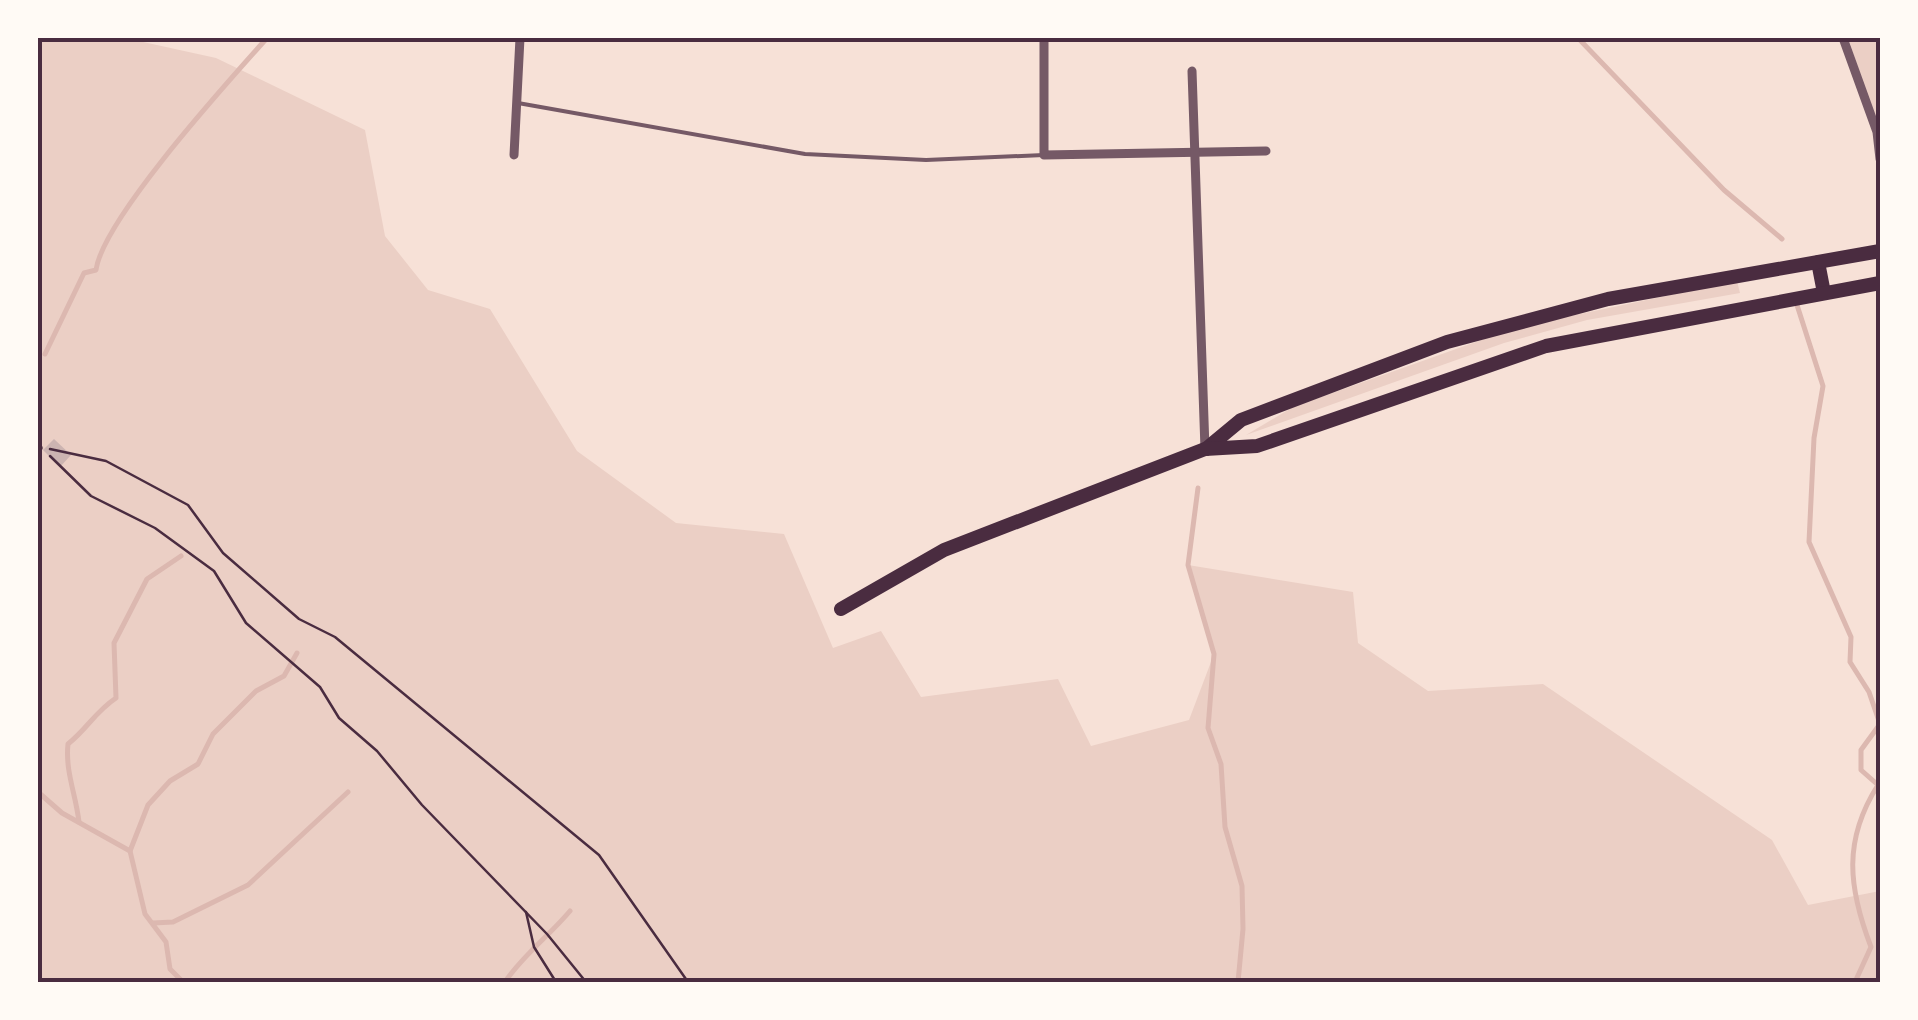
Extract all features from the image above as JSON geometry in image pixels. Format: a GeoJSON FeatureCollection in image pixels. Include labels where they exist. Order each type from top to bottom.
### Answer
{"type":"FeatureCollection","features":[{"type":"Feature","properties":{"kind":"main road"},"geometry":{"type":"LineString","coordinates":[[840,609],[944,550],[1205,449],[1241,420],[1446,342],[1608,299],[1880,252]]}},
{"type":"Feature","properties":{"kind":"main road"},"geometry":{"type":"LineString","coordinates":[[1818,262],[1824,293]]}},
{"type":"Feature","properties":{"kind":"main road"},"geometry":{"type":"LineString","coordinates":[[1205,449],[1257,446],[1546,346],[1880,283]]}},
{"type":"Feature","properties":{"kind":"street"},"geometry":{"type":"LineString","coordinates":[[514,155],[520,38]]}},
{"type":"Feature","properties":{"kind":"street"},"geometry":{"type":"LineString","coordinates":[[1044,38],[1044,155],[1266,151]]}},
{"type":"Feature","properties":{"kind":"street"},"geometry":{"type":"LineString","coordinates":[[1842,38],[1879,132],[1880,159]]}},
{"type":"Feature","properties":{"kind":"street"},"geometry":{"type":"LineString","coordinates":[[1192,71],[1205,449]]}},
{"type":"Feature","properties":{"kind":"lane"},"geometry":{"type":"LineString","coordinates":[[518,103],[805,154],[926,160],[1044,155]]}},
{"type":"Feature","properties":{"kind":"path"},"geometry":{"type":"LineString","coordinates":[[39,446],[92,496],[155,528],[214,571],[246,623],[320,687],[339,718],[377,751],[422,805],[526,911],[586,982]]}},
{"type":"Feature","properties":{"kind":"path"},"geometry":{"type":"LineString","coordinates":[[39,446],[106,461],[188,505],[223,553],[299,619],[335,637],[599,855],[688,982]]}},
{"type":"Feature","properties":{"kind":"path"},"geometry":{"type":"LineString","coordinates":[[526,911],[534,947],[556,982]]}},
{"type":"Feature","properties":{"kind":"shaded area"},"geometry":{"type":"Polygon","coordinates":[[[38,38],[125,38],[216,58],[365,130],[385,236],[428,290],[490,309],[577,451],[676,523],[784,534],[833,648],[881,631],[921,697],[1058,679],[1091,746],[1189,720],[1214,654],[1188,565],[1353,592],[1358,643],[1428,691],[1543,684],[1772,840],[1808,905],[1880,891],[1880,982],[38,982],[38,38]]]}},
{"type":"Feature","properties":{"kind":"shaded area"},"geometry":{"type":"Polygon","coordinates":[[[1848,38],[1880,38],[1880,119],[1876,120],[1848,38]]]}},
{"type":"Feature","properties":{"kind":"shaded area"},"geometry":{"type":"Polygon","coordinates":[[[1737,281],[1740,293],[1587,320],[1504,343],[1246,435],[1293,407],[1518,327],[1737,281]]]}},
{"type":"Feature","properties":{"kind":"building"},"geometry":{"type":"Polygon","coordinates":[[[54,439],[71,455],[60,467],[43,450],[54,439]]]}},
{"type":"Feature","properties":{"kind":"waterway"},"geometry":{"type":"LineString","coordinates":[[45,354],[84,273],[96,270],[104,247],[143,186],[267,38]]}},
{"type":"Feature","properties":{"kind":"waterway"},"geometry":{"type":"LineString","coordinates":[[1578,38],[1724,190],[1782,239]]}},
{"type":"Feature","properties":{"kind":"waterway"},"geometry":{"type":"LineString","coordinates":[[1797,305],[1823,386],[1814,438],[1809,542],[1851,637],[1850,662],[1869,692],[1880,724],[1861,750],[1861,770],[1878,785],[1854,845],[1857,904],[1871,947],[1855,982]]}},
{"type":"Feature","properties":{"kind":"waterway"},"geometry":{"type":"LineString","coordinates":[[1198,488],[1188,565],[1214,654],[1208,728],[1221,764],[1225,827],[1242,886],[1238,982]]}},
{"type":"Feature","properties":{"kind":"waterway"},"geometry":{"type":"LineString","coordinates":[[79,822],[69,773],[68,744],[116,698],[114,643],[147,579],[181,556]]}},
{"type":"Feature","properties":{"kind":"waterway"},"geometry":{"type":"LineString","coordinates":[[130,851],[148,805],[170,781],[198,764],[213,734],[256,691],[284,676],[297,653]]}},
{"type":"Feature","properties":{"kind":"waterway"},"geometry":{"type":"LineString","coordinates":[[38,792],[62,813],[130,851],[145,914],[166,942],[170,969],[183,982]]}},
{"type":"Feature","properties":{"kind":"waterway"},"geometry":{"type":"LineString","coordinates":[[153,923],[173,922],[248,885],[348,792]]}},
{"type":"Feature","properties":{"kind":"waterway"},"geometry":{"type":"LineString","coordinates":[[505,982],[570,911]]}}]}
